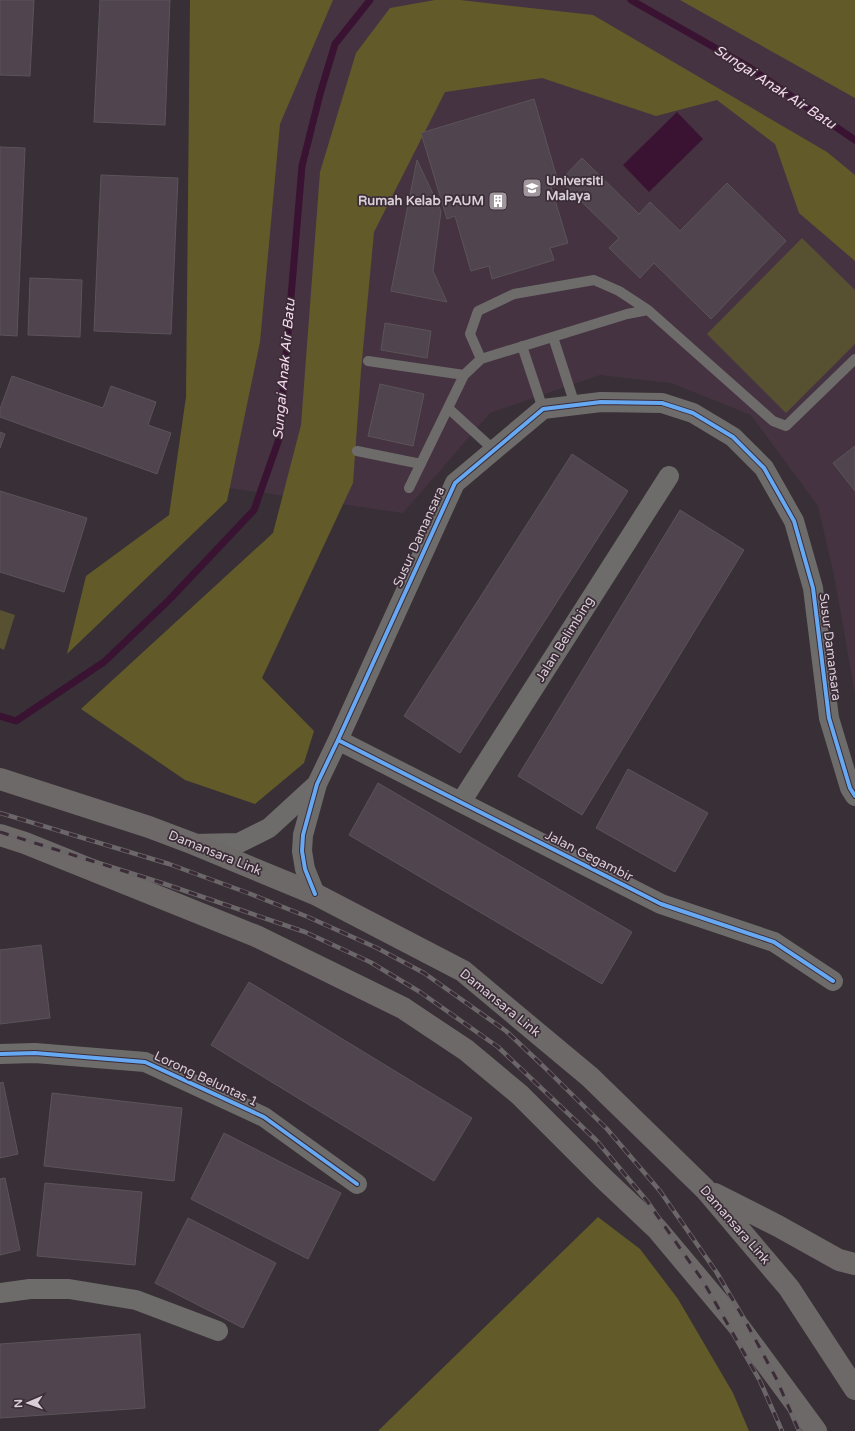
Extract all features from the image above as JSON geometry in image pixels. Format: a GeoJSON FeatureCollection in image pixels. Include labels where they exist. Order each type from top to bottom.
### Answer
{"type":"FeatureCollection","features":[{"type":"Feature","properties":{"kind":"highway","name":"Damansara Link"},"geometry":{"type":"LineString","coordinates":[[0,779],[149,827],[315,894],[463,971],[590,1078],[705,1189],[789,1288],[855,1389]]}},
{"type":"Feature","properties":{"kind":"highway"},"geometry":{"type":"LineString","coordinates":[[0,835],[25,843],[256,936],[403,1008],[466,1050],[520,1095],[604,1179],[657,1229],[740,1328],[816,1431]]}},
{"type":"Feature","properties":{"kind":"highway"},"geometry":{"type":"LineString","coordinates":[[705,1189],[778,1226],[839,1260],[855,1264]]}},
{"type":"Feature","properties":{"kind":"street","name":"Susur Damansara"},"geometry":{"type":"LineString","coordinates":[[315,894],[305,869],[302,851],[303,835],[317,784],[455,483],[543,409],[601,402],[662,403],[693,413],[733,437],[764,468],[794,521],[813,588],[829,718],[850,788],[855,796]]}},
{"type":"Feature","properties":{"kind":"street","name":"Jalan Belimbing"},"geometry":{"type":"LineString","coordinates":[[461,802],[669,476]]}},
{"type":"Feature","properties":{"kind":"street","name":"Jalan Gegambir"},"geometry":{"type":"LineString","coordinates":[[338,740],[662,904],[774,942],[833,981]]}},
{"type":"Feature","properties":{"kind":"street","name":"Susur Damansara"},"geometry":{"type":"LineString","coordinates":[[194,844],[239,843],[269,828],[317,784]]}},
{"type":"Feature","properties":{"kind":"street"},"geometry":{"type":"LineString","coordinates":[[0,840],[25,843]]}},
{"type":"Feature","properties":{"kind":"street","name":"Lorong Beluntas 1"},"geometry":{"type":"LineString","coordinates":[[0,1054],[35,1053],[145,1062],[264,1117],[357,1184]]}},
{"type":"Feature","properties":{"kind":"street"},"geometry":{"type":"LineString","coordinates":[[0,1293],[30,1289],[69,1289],[136,1300],[218,1331]]}},
{"type":"Feature","properties":{"kind":"lane"},"geometry":{"type":"LineString","coordinates":[[481,359],[470,334],[478,311],[514,294],[594,280],[619,291],[648,310],[773,421],[786,426],[855,359]]}},
{"type":"Feature","properties":{"kind":"lane"},"geometry":{"type":"LineString","coordinates":[[410,488],[464,375],[481,359],[627,314],[648,310]]}},
{"type":"Feature","properties":{"kind":"lane"},"geometry":{"type":"LineString","coordinates":[[553,337],[575,405]]}},
{"type":"Feature","properties":{"kind":"lane"},"geometry":{"type":"LineString","coordinates":[[522,346],[543,409]]}},
{"type":"Feature","properties":{"kind":"lane"},"geometry":{"type":"LineString","coordinates":[[368,361],[464,375]]}},
{"type":"Feature","properties":{"kind":"lane"},"geometry":{"type":"LineString","coordinates":[[448,408],[494,450]]}},
{"type":"Feature","properties":{"kind":"lane"},"geometry":{"type":"LineString","coordinates":[[357,451],[421,464]]}},
{"type":"Feature","properties":{"kind":"shaded area"},"geometry":{"type":"Polygon","coordinates":[[[190,0],[333,0],[280,124],[260,342],[227,501],[67,654],[86,576],[169,515],[186,397],[190,0]]]}},
{"type":"Feature","properties":{"kind":"shaded area","name":"Universiti Malaya"},"geometry":{"type":"Polygon","coordinates":[[[215,0],[855,0],[855,694],[835,580],[818,506],[751,415],[671,383],[600,375],[490,413],[403,513],[202,484],[215,0]]]}},
{"type":"Feature","properties":{"kind":"shaded area"},"geometry":{"type":"Polygon","coordinates":[[[435,0],[460,0],[593,15],[827,152],[855,175],[855,261],[799,213],[775,144],[717,100],[656,116],[542,78],[445,92],[374,232],[361,371],[353,483],[262,678],[314,731],[304,763],[255,804],[185,780],[81,709],[273,533],[301,425],[320,172],[356,53],[390,8],[435,0]]]}},
{"type":"Feature","properties":{"kind":"shaded area"},"geometry":{"type":"Polygon","coordinates":[[[680,0],[855,0],[855,98],[680,0]]]}},
{"type":"Feature","properties":{"kind":"shaded area"},"geometry":{"type":"Polygon","coordinates":[[[677,112],[703,139],[649,192],[623,165],[677,112]]]}},
{"type":"Feature","properties":{"kind":"shaded area"},"geometry":{"type":"Polygon","coordinates":[[[802,238],[855,290],[855,344],[786,413],[707,334],[802,238]]]}},
{"type":"Feature","properties":{"kind":"shaded area"},"geometry":{"type":"Polygon","coordinates":[[[0,610],[15,615],[4,650],[0,648],[0,610]]]}},
{"type":"Feature","properties":{"kind":"shaded area"},"geometry":{"type":"Polygon","coordinates":[[[598,1217],[640,1249],[678,1299],[733,1393],[749,1431],[378,1431],[598,1217]]]}},
{"type":"Feature","properties":{"kind":"building"},"geometry":{"type":"Polygon","coordinates":[[[0,0],[34,0],[30,76],[0,75],[0,0]]]}},
{"type":"Feature","properties":{"kind":"building"},"geometry":{"type":"Polygon","coordinates":[[[100,0],[170,0],[165,125],[94,122],[100,0]]]}},
{"type":"Feature","properties":{"kind":"building","name":"Rumah Kelab PAUM"},"geometry":{"type":"Polygon","coordinates":[[[534,99],[559,185],[551,187],[568,243],[550,248],[554,260],[492,279],[489,266],[471,271],[455,216],[447,219],[421,133],[534,99]]]}},
{"type":"Feature","properties":{"kind":"building"},"geometry":{"type":"Polygon","coordinates":[[[0,147],[25,148],[17,336],[0,335],[0,147]]]}},
{"type":"Feature","properties":{"kind":"building"},"geometry":{"type":"Polygon","coordinates":[[[582,158],[639,214],[650,202],[680,231],[727,183],[786,241],[711,319],[654,263],[640,278],[609,248],[619,238],[560,181],[582,158]]]}},
{"type":"Feature","properties":{"kind":"building"},"geometry":{"type":"Polygon","coordinates":[[[417,160],[441,211],[433,271],[447,302],[391,291],[417,160]]]}},
{"type":"Feature","properties":{"kind":"building"},"geometry":{"type":"Polygon","coordinates":[[[101,175],[178,178],[171,334],[94,331],[101,175]]]}},
{"type":"Feature","properties":{"kind":"building"},"geometry":{"type":"Polygon","coordinates":[[[30,278],[82,280],[80,337],[28,335],[30,278]]]}},
{"type":"Feature","properties":{"kind":"building"},"geometry":{"type":"Polygon","coordinates":[[[385,323],[431,331],[427,358],[381,350],[385,323]]]}},
{"type":"Feature","properties":{"kind":"building"},"geometry":{"type":"Polygon","coordinates":[[[12,376],[103,408],[111,386],[156,402],[148,425],[171,433],[157,474],[0,417],[0,409],[12,376]]]}},
{"type":"Feature","properties":{"kind":"building"},"geometry":{"type":"Polygon","coordinates":[[[380,384],[424,394],[413,446],[368,436],[380,384]]]}},
{"type":"Feature","properties":{"kind":"building"},"geometry":{"type":"Polygon","coordinates":[[[0,432],[5,434],[0,448],[0,432]]]}},
{"type":"Feature","properties":{"kind":"building"},"geometry":{"type":"Polygon","coordinates":[[[855,446],[855,491],[833,463],[855,446]]]}},
{"type":"Feature","properties":{"kind":"building"},"geometry":{"type":"Polygon","coordinates":[[[572,454],[628,491],[460,753],[404,716],[572,454]]]}},
{"type":"Feature","properties":{"kind":"building"},"geometry":{"type":"Polygon","coordinates":[[[0,491],[87,518],[64,592],[0,572],[0,491]]]}},
{"type":"Feature","properties":{"kind":"building"},"geometry":{"type":"Polygon","coordinates":[[[680,510],[744,550],[582,815],[518,776],[680,510]]]}},
{"type":"Feature","properties":{"kind":"building"},"geometry":{"type":"Polygon","coordinates":[[[628,769],[708,813],[675,872],[596,828],[628,769]]]}},
{"type":"Feature","properties":{"kind":"building"},"geometry":{"type":"Polygon","coordinates":[[[378,783],[632,932],[602,984],[349,835],[378,783]]]}},
{"type":"Feature","properties":{"kind":"building"},"geometry":{"type":"Polygon","coordinates":[[[41,945],[50,1018],[0,1024],[0,950],[41,945]]]}},
{"type":"Feature","properties":{"kind":"building"},"geometry":{"type":"Polygon","coordinates":[[[249,982],[472,1118],[434,1181],[211,1045],[249,982]]]}},
{"type":"Feature","properties":{"kind":"building"},"geometry":{"type":"Polygon","coordinates":[[[3,1082],[18,1154],[0,1158],[0,1083],[3,1082]]]}},
{"type":"Feature","properties":{"kind":"building"},"geometry":{"type":"Polygon","coordinates":[[[52,1093],[182,1108],[174,1181],[44,1166],[52,1093]]]}},
{"type":"Feature","properties":{"kind":"building"},"geometry":{"type":"Polygon","coordinates":[[[224,1133],[341,1193],[308,1259],[191,1199],[224,1133]]]}},
{"type":"Feature","properties":{"kind":"building"},"geometry":{"type":"Polygon","coordinates":[[[5,1178],[20,1250],[0,1255],[0,1179],[5,1178]]]}},
{"type":"Feature","properties":{"kind":"building"},"geometry":{"type":"Polygon","coordinates":[[[45,1183],[142,1192],[135,1265],[37,1256],[45,1183]]]}},
{"type":"Feature","properties":{"kind":"building"},"geometry":{"type":"Polygon","coordinates":[[[188,1218],[276,1263],[243,1328],[155,1283],[188,1218]]]}},
{"type":"Feature","properties":{"kind":"building"},"geometry":{"type":"Polygon","coordinates":[[[140,1334],[145,1408],[0,1418],[0,1344],[140,1334]]]}},
{"type":"Feature","properties":{"kind":"waterway","name":"Sungai Anak Air Batu"},"geometry":{"type":"LineString","coordinates":[[0,716],[16,721],[104,662],[169,600],[254,510],[279,439],[302,166],[320,94],[335,44],[370,0]]}},
{"type":"Feature","properties":{"kind":"waterway","name":"Sungai Anak Air Batu"},"geometry":{"type":"LineString","coordinates":[[631,0],[747,66],[855,140]]}},
{"type":"Feature","properties":{"kind":"railway"},"geometry":{"type":"LineString","coordinates":[[0,813],[169,864],[308,917],[377,948],[424,973],[506,1031],[607,1129],[660,1191],[717,1273],[747,1324],[776,1378],[799,1431]]}},
{"type":"Feature","properties":{"kind":"railway"},"geometry":{"type":"LineString","coordinates":[[0,832],[162,883],[305,932],[370,962],[420,992],[498,1047],[596,1140],[647,1201],[703,1281],[760,1381],[782,1431]]}},
{"type":"Feature","properties":{"kind":"cycle path"},"geometry":{"type":"LineString","coordinates":[[315,894],[305,869],[302,851],[303,835],[317,784],[455,483],[543,409],[601,402],[662,403],[693,413],[733,437],[764,468],[794,521],[813,588],[829,718],[850,788],[855,796]]}},
{"type":"Feature","properties":{"kind":"cycle path"},"geometry":{"type":"LineString","coordinates":[[338,740],[661,904],[774,942],[833,981]]}},
{"type":"Feature","properties":{"kind":"cycle path"},"geometry":{"type":"LineString","coordinates":[[0,1054],[35,1053],[145,1062],[264,1117],[357,1184]]}},
{"type":"Feature","properties":{"kind":"place","name":"Universiti Malaya"},"geometry":{"type":"Point","coordinates":[532,188]}},
{"type":"Feature","properties":{"kind":"place","name":"Rumah Kelab PAUM"},"geometry":{"type":"Point","coordinates":[498,201]}}]}
